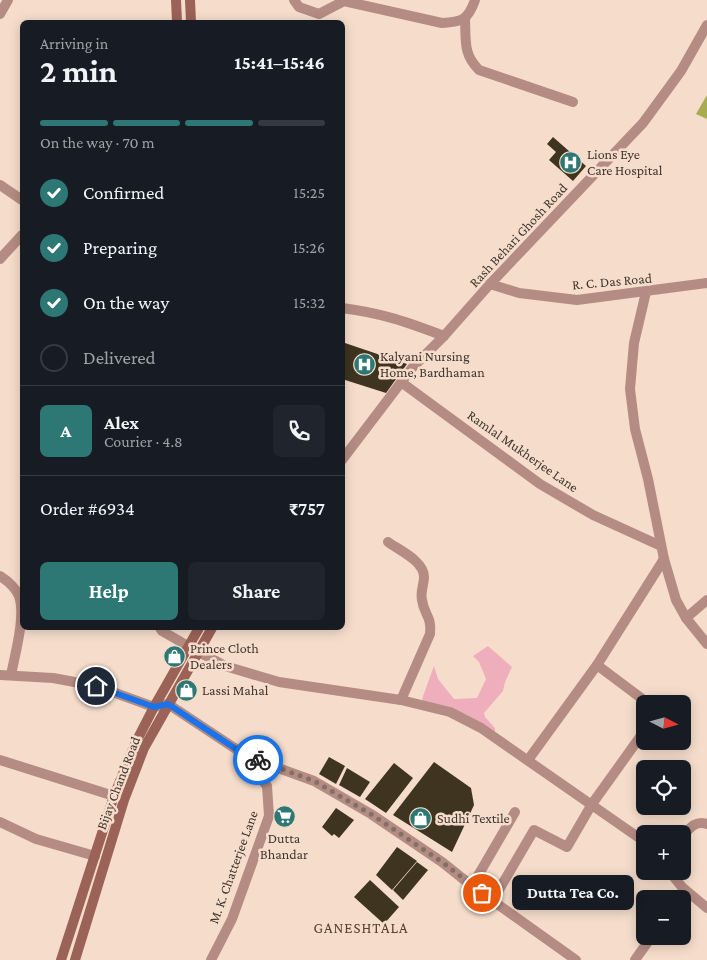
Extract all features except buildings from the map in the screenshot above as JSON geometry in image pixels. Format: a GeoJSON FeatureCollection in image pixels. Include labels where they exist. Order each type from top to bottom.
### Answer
{"type":"FeatureCollection","features":[{"type":"Feature","properties":{"kind":"main road"},"geometry":{"type":"LineString","coordinates":[[176,0],[177,20]]}},
{"type":"Feature","properties":{"kind":"main road"},"geometry":{"type":"LineString","coordinates":[[190,0],[191,20]]}},
{"type":"Feature","properties":{"kind":"main road","name":"Bijay Chand Road"},"geometry":{"type":"LineString","coordinates":[[62,960],[114,796],[136,742],[198,630]]}},
{"type":"Feature","properties":{"kind":"main road","name":"Bijay Chand Road"},"geometry":{"type":"LineString","coordinates":[[75,960],[124,800],[144,748],[211,630]]}},
{"type":"Feature","properties":{"kind":"street"},"geometry":{"type":"LineString","coordinates":[[0,14],[8,0]]}},
{"type":"Feature","properties":{"kind":"street"},"geometry":{"type":"LineString","coordinates":[[294,0],[299,7],[319,14],[344,1],[442,23],[465,19],[471,11],[475,0]]}},
{"type":"Feature","properties":{"kind":"street"},"geometry":{"type":"LineString","coordinates":[[465,19],[466,48],[470,62],[479,70],[573,102]]}},
{"type":"Feature","properties":{"kind":"street","name":"Rash Behari Ghosh Road"},"geometry":{"type":"LineString","coordinates":[[345,456],[412,368],[643,123],[681,71],[707,25]]}},
{"type":"Feature","properties":{"kind":"street"},"geometry":{"type":"LineString","coordinates":[[0,185],[20,199]]}},
{"type":"Feature","properties":{"kind":"street"},"geometry":{"type":"LineString","coordinates":[[0,258],[20,237]]}},
{"type":"Feature","properties":{"kind":"street","name":"R. C. Das Road"},"geometry":{"type":"LineString","coordinates":[[490,284],[519,293],[577,300],[707,283]]}},
{"type":"Feature","properties":{"kind":"street"},"geometry":{"type":"LineString","coordinates":[[646,292],[634,343],[630,389],[635,430],[648,479],[664,559],[676,600],[686,618],[707,644]]}},
{"type":"Feature","properties":{"kind":"street"},"geometry":{"type":"LineString","coordinates":[[345,308],[372,312],[404,320],[444,336]]}},
{"type":"Feature","properties":{"kind":"street","name":"Ramlal Mukherjee Lane"},"geometry":{"type":"LineString","coordinates":[[401,382],[540,484],[593,515],[662,546]]}},
{"type":"Feature","properties":{"kind":"street"},"geometry":{"type":"LineString","coordinates":[[388,542],[420,565],[424,574],[421,595],[422,604],[431,623],[430,634],[401,700]]}},
{"type":"Feature","properties":{"kind":"street"},"geometry":{"type":"LineString","coordinates":[[528,760],[597,666],[664,559]]}},
{"type":"Feature","properties":{"kind":"street"},"geometry":{"type":"LineString","coordinates":[[0,576],[11,583],[19,596],[20,606]]}},
{"type":"Feature","properties":{"kind":"street"},"geometry":{"type":"LineString","coordinates":[[686,618],[707,600]]}},
{"type":"Feature","properties":{"kind":"street"},"geometry":{"type":"LineString","coordinates":[[11,675],[20,621]]}},
{"type":"Feature","properties":{"kind":"street"},"geometry":{"type":"LineString","coordinates":[[161,630],[188,646]]}},
{"type":"Feature","properties":{"kind":"street"},"geometry":{"type":"LineString","coordinates":[[199,652],[225,666],[279,682],[401,700],[450,712],[481,728],[636,836]]}},
{"type":"Feature","properties":{"kind":"street"},"geometry":{"type":"LineString","coordinates":[[597,666],[637,695]]}},
{"type":"Feature","properties":{"kind":"street"},"geometry":{"type":"LineString","coordinates":[[0,675],[54,678],[96,686],[154,707],[168,704],[248,757],[314,781],[371,814],[442,862],[472,886],[576,960]]}},
{"type":"Feature","properties":{"kind":"street"},"geometry":{"type":"LineString","coordinates":[[493,900],[534,830],[567,847],[592,804],[636,743]]}},
{"type":"Feature","properties":{"kind":"street","name":"M. K. Chatterjee Lane"},"geometry":{"type":"LineString","coordinates":[[211,960],[232,919],[269,816],[267,786],[253,770],[248,757]]}},
{"type":"Feature","properties":{"kind":"street"},"geometry":{"type":"LineString","coordinates":[[0,760],[114,796]]}},
{"type":"Feature","properties":{"kind":"street"},"geometry":{"type":"LineString","coordinates":[[472,886],[514,812]]}},
{"type":"Feature","properties":{"kind":"street"},"geometry":{"type":"LineString","coordinates":[[0,822],[36,839],[95,856]]}},
{"type":"Feature","properties":{"kind":"street"},"geometry":{"type":"LineString","coordinates":[[691,826],[698,822],[707,824]]}},
{"type":"Feature","properties":{"kind":"street"},"geometry":{"type":"LineString","coordinates":[[676,880],[707,908]]}},
{"type":"Feature","properties":{"kind":"street"},"geometry":{"type":"LineString","coordinates":[[634,960],[645,945]]}},
{"type":"Feature","properties":{"kind":"shaded area"},"geometry":{"type":"Polygon","coordinates":[[[707,95],[707,119],[696,114],[707,95]]]}},
{"type":"Feature","properties":{"kind":"shaded area"},"geometry":{"type":"Polygon","coordinates":[[[488,646],[512,667],[503,691],[484,713],[485,717],[495,728],[495,733],[423,702],[422,699],[434,666],[438,679],[454,699],[477,698],[486,679],[479,662],[473,656],[488,646]]]}},
{"type":"Feature","properties":{"kind":"way so far"},"geometry":{"type":"LineString","coordinates":[[258,760],[314,781],[371,814],[442,862],[482,893]]}},
{"type":"Feature","properties":{"kind":"place","name":"Lions Eye Care Hospital"},"geometry":{"type":"Point","coordinates":[571,162]}},
{"type":"Feature","properties":{"kind":"place","name":"Kalyani Nursing Home, Bardhaman"},"geometry":{"type":"Point","coordinates":[364,364]}},
{"type":"Feature","properties":{"kind":"place","name":"Prince Cloth Dealers"},"geometry":{"type":"Point","coordinates":[174,656]}},
{"type":"Feature","properties":{"kind":"place","name":"Lassi Mahal"},"geometry":{"type":"Point","coordinates":[186,690]}},
{"type":"Feature","properties":{"kind":"place","name":"Dutta Bhandar"},"geometry":{"type":"Point","coordinates":[284,816]}},
{"type":"Feature","properties":{"kind":"place","name":"Sudhi Textile"},"geometry":{"type":"Point","coordinates":[421,818]}},
{"type":"Feature","properties":{"kind":"place","name":"Dutta Tea Co."},"geometry":{"type":"Point","coordinates":[482,893]}},
{"type":"Feature","properties":{"kind":"district","name":"GANESHTALA"},"geometry":{"type":"Point","coordinates":[361,928]}},
{"type":"Feature","properties":{"kind":"route"},"geometry":{"type":"LineString","coordinates":[[96,686],[154,707],[168,704],[248,757],[258,760]]}}]}
